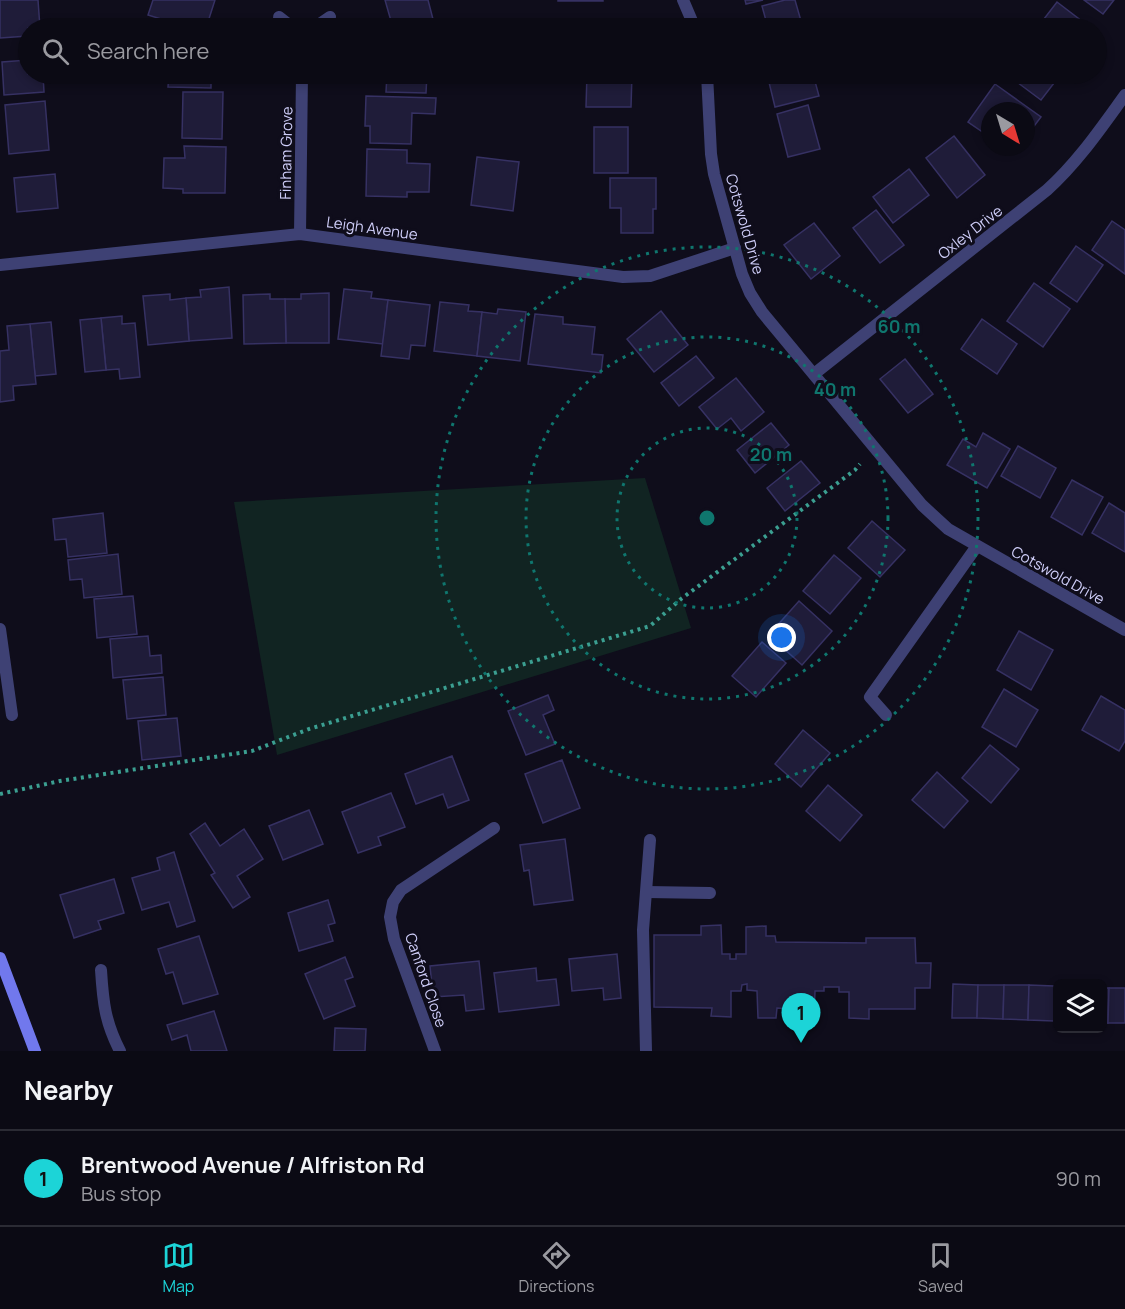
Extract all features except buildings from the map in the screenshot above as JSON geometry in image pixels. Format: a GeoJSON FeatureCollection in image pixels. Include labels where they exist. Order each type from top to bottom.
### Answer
{"type":"FeatureCollection","features":[{"type":"Feature","properties":{"kind":"main road"},"geometry":{"type":"LineString","coordinates":[[0,958],[35,1051]]}},
{"type":"Feature","properties":{"kind":"street"},"geometry":{"type":"LineString","coordinates":[[683,0],[691,18]]}},
{"type":"Feature","properties":{"kind":"street","name":"Finham Grove"},"geometry":{"type":"LineString","coordinates":[[300,234],[302,84]]}},
{"type":"Feature","properties":{"kind":"street","name":"Cotswold Drive"},"geometry":{"type":"LineString","coordinates":[[708,84],[714,174],[742,274],[756,302],[922,505],[948,530],[1125,630]]}},
{"type":"Feature","properties":{"kind":"street","name":"Oxley Drive"},"geometry":{"type":"LineString","coordinates":[[814,374],[1064,176],[1125,95]]}},
{"type":"Feature","properties":{"kind":"street","name":"Leigh Avenue"},"geometry":{"type":"LineString","coordinates":[[0,265],[300,234],[623,277],[650,276],[735,248]]}},
{"type":"Feature","properties":{"kind":"street"},"geometry":{"type":"LineString","coordinates":[[886,715],[870,697],[977,546]]}},
{"type":"Feature","properties":{"kind":"street"},"geometry":{"type":"LineString","coordinates":[[0,629],[12,715]]}},
{"type":"Feature","properties":{"kind":"street","name":"Canford Close"},"geometry":{"type":"LineString","coordinates":[[435,1051],[394,939],[390,917],[393,902],[401,890],[494,828]]}},
{"type":"Feature","properties":{"kind":"street"},"geometry":{"type":"LineString","coordinates":[[646,1051],[644,930],[650,840]]}},
{"type":"Feature","properties":{"kind":"street"},"geometry":{"type":"LineString","coordinates":[[646,892],[710,893]]}},
{"type":"Feature","properties":{"kind":"street"},"geometry":{"type":"LineString","coordinates":[[101,970],[103,1004],[120,1051]]}},
{"type":"Feature","properties":{"kind":"path"},"geometry":{"type":"LineString","coordinates":[[0,794],[60,781],[252,751],[309,729],[650,626],[681,599],[855,470],[874,447]]}},
{"type":"Feature","properties":{"kind":"green space"},"geometry":{"type":"Polygon","coordinates":[[[645,478],[691,628],[277,755],[234,502],[645,478]]]}},
{"type":"Feature","properties":{"kind":"place","name":"Brentwood Avenue / Alfriston Rd"},"geometry":{"type":"Point","coordinates":[801,1043]}}]}
